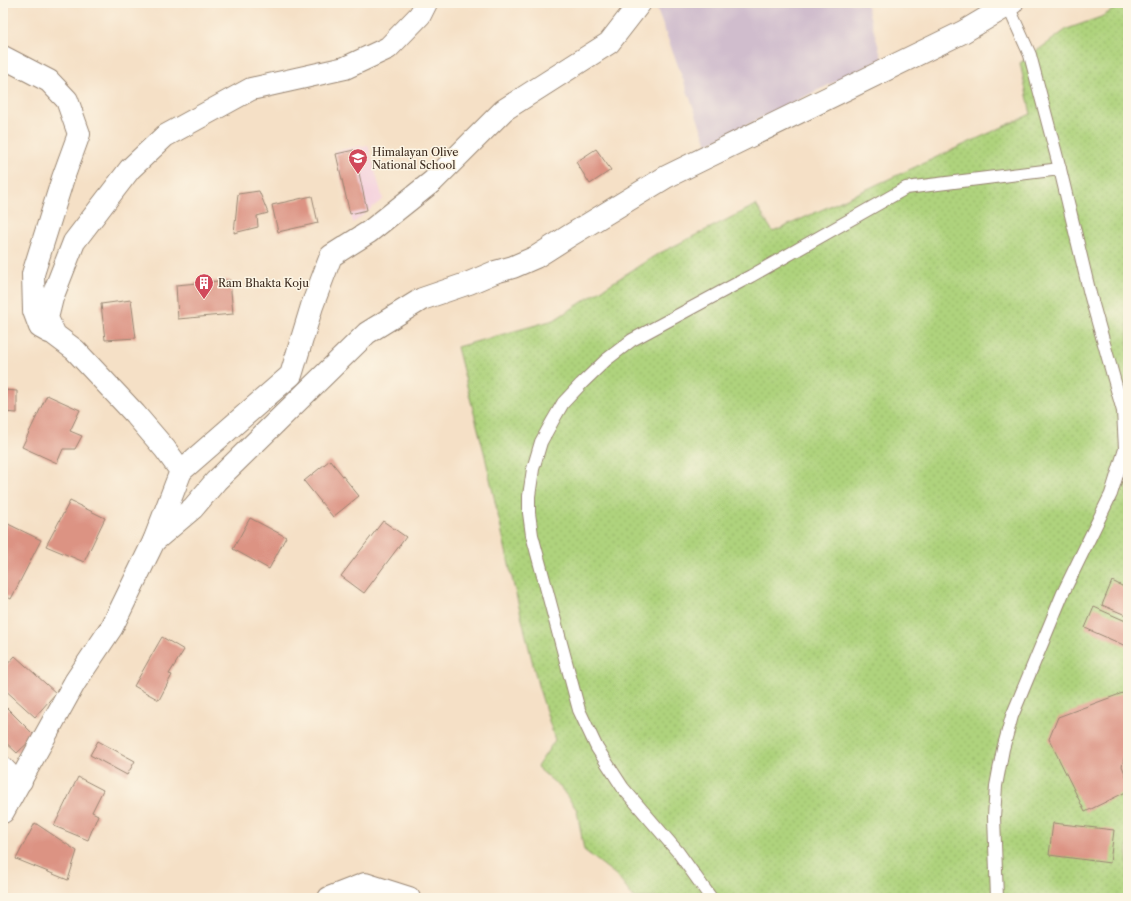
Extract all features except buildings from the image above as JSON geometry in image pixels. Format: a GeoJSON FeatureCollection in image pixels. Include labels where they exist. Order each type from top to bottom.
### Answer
{"type":"FeatureCollection","features":[{"type":"Feature","properties":{"kind":"street"},"geometry":{"type":"LineString","coordinates":[[56,335],[48,318],[49,311],[52,298],[74,242],[130,169],[165,136],[251,89],[345,68],[388,48],[420,15],[426,3]]}},
{"type":"Feature","properties":{"kind":"street"},"geometry":{"type":"LineString","coordinates":[[3,812],[75,682],[112,627],[154,541],[181,471],[291,375],[312,306],[331,256],[369,232],[433,181],[504,110],[609,43],[640,3]]}},
{"type":"Feature","properties":{"kind":"street"},"geometry":{"type":"LineString","coordinates":[[154,541],[193,508],[216,480],[367,333],[393,316],[422,299],[469,283],[495,272],[513,267],[536,257],[666,178],[950,39],[1010,4]]}},
{"type":"Feature","properties":{"kind":"street"},"geometry":{"type":"LineString","coordinates":[[3,57],[49,81],[67,100],[79,134],[63,178],[33,274],[34,311],[40,327],[56,335],[75,350],[135,414],[165,449],[181,471]]}},
{"type":"Feature","properties":{"kind":"street"},"geometry":{"type":"LineString","coordinates":[[3,768],[14,780],[21,781]]}},
{"type":"Feature","properties":{"kind":"street"},"geometry":{"type":"LineString","coordinates":[[329,898],[365,884],[409,898]]}},
{"type":"Feature","properties":{"kind":"lane"},"geometry":{"type":"LineString","coordinates":[[997,898],[994,817],[996,786],[1003,749],[1012,716],[1063,593],[1111,494],[1125,449],[1123,411],[1090,294],[1030,55],[1010,4]]}},
{"type":"Feature","properties":{"kind":"lane"},"geometry":{"type":"LineString","coordinates":[[711,898],[678,852],[623,788],[596,748],[579,710],[532,535],[529,513],[529,496],[533,469],[542,442],[563,402],[606,360],[632,340],[751,276],[906,188],[1060,170]]}},
{"type":"Feature","properties":{"kind":"shaded area"},"geometry":{"type":"Polygon","coordinates":[[[866,3],[882,59],[707,144],[655,4],[866,3]]]}},
{"type":"Feature","properties":{"kind":"shaded area","name":"Himalayan Olive National School"},"geometry":{"type":"Polygon","coordinates":[[[368,145],[383,199],[353,223],[334,151],[368,145]]]}},
{"type":"Feature","properties":{"kind":"green space"},"geometry":{"type":"Polygon","coordinates":[[[1125,3],[1128,3],[1128,898],[634,898],[616,875],[584,850],[577,810],[561,788],[537,767],[555,740],[538,685],[512,578],[485,456],[457,347],[554,320],[656,255],[756,205],[773,232],[1031,114],[1020,63],[1067,29],[1101,17],[1125,3]]]}},
{"type":"Feature","properties":{"kind":"place","name":"Himalayan Olive National School"},"geometry":{"type":"Point","coordinates":[358,175]}},
{"type":"Feature","properties":{"kind":"place","name":"Ram Bhakta Koju"},"geometry":{"type":"Point","coordinates":[204,300]}}]}
